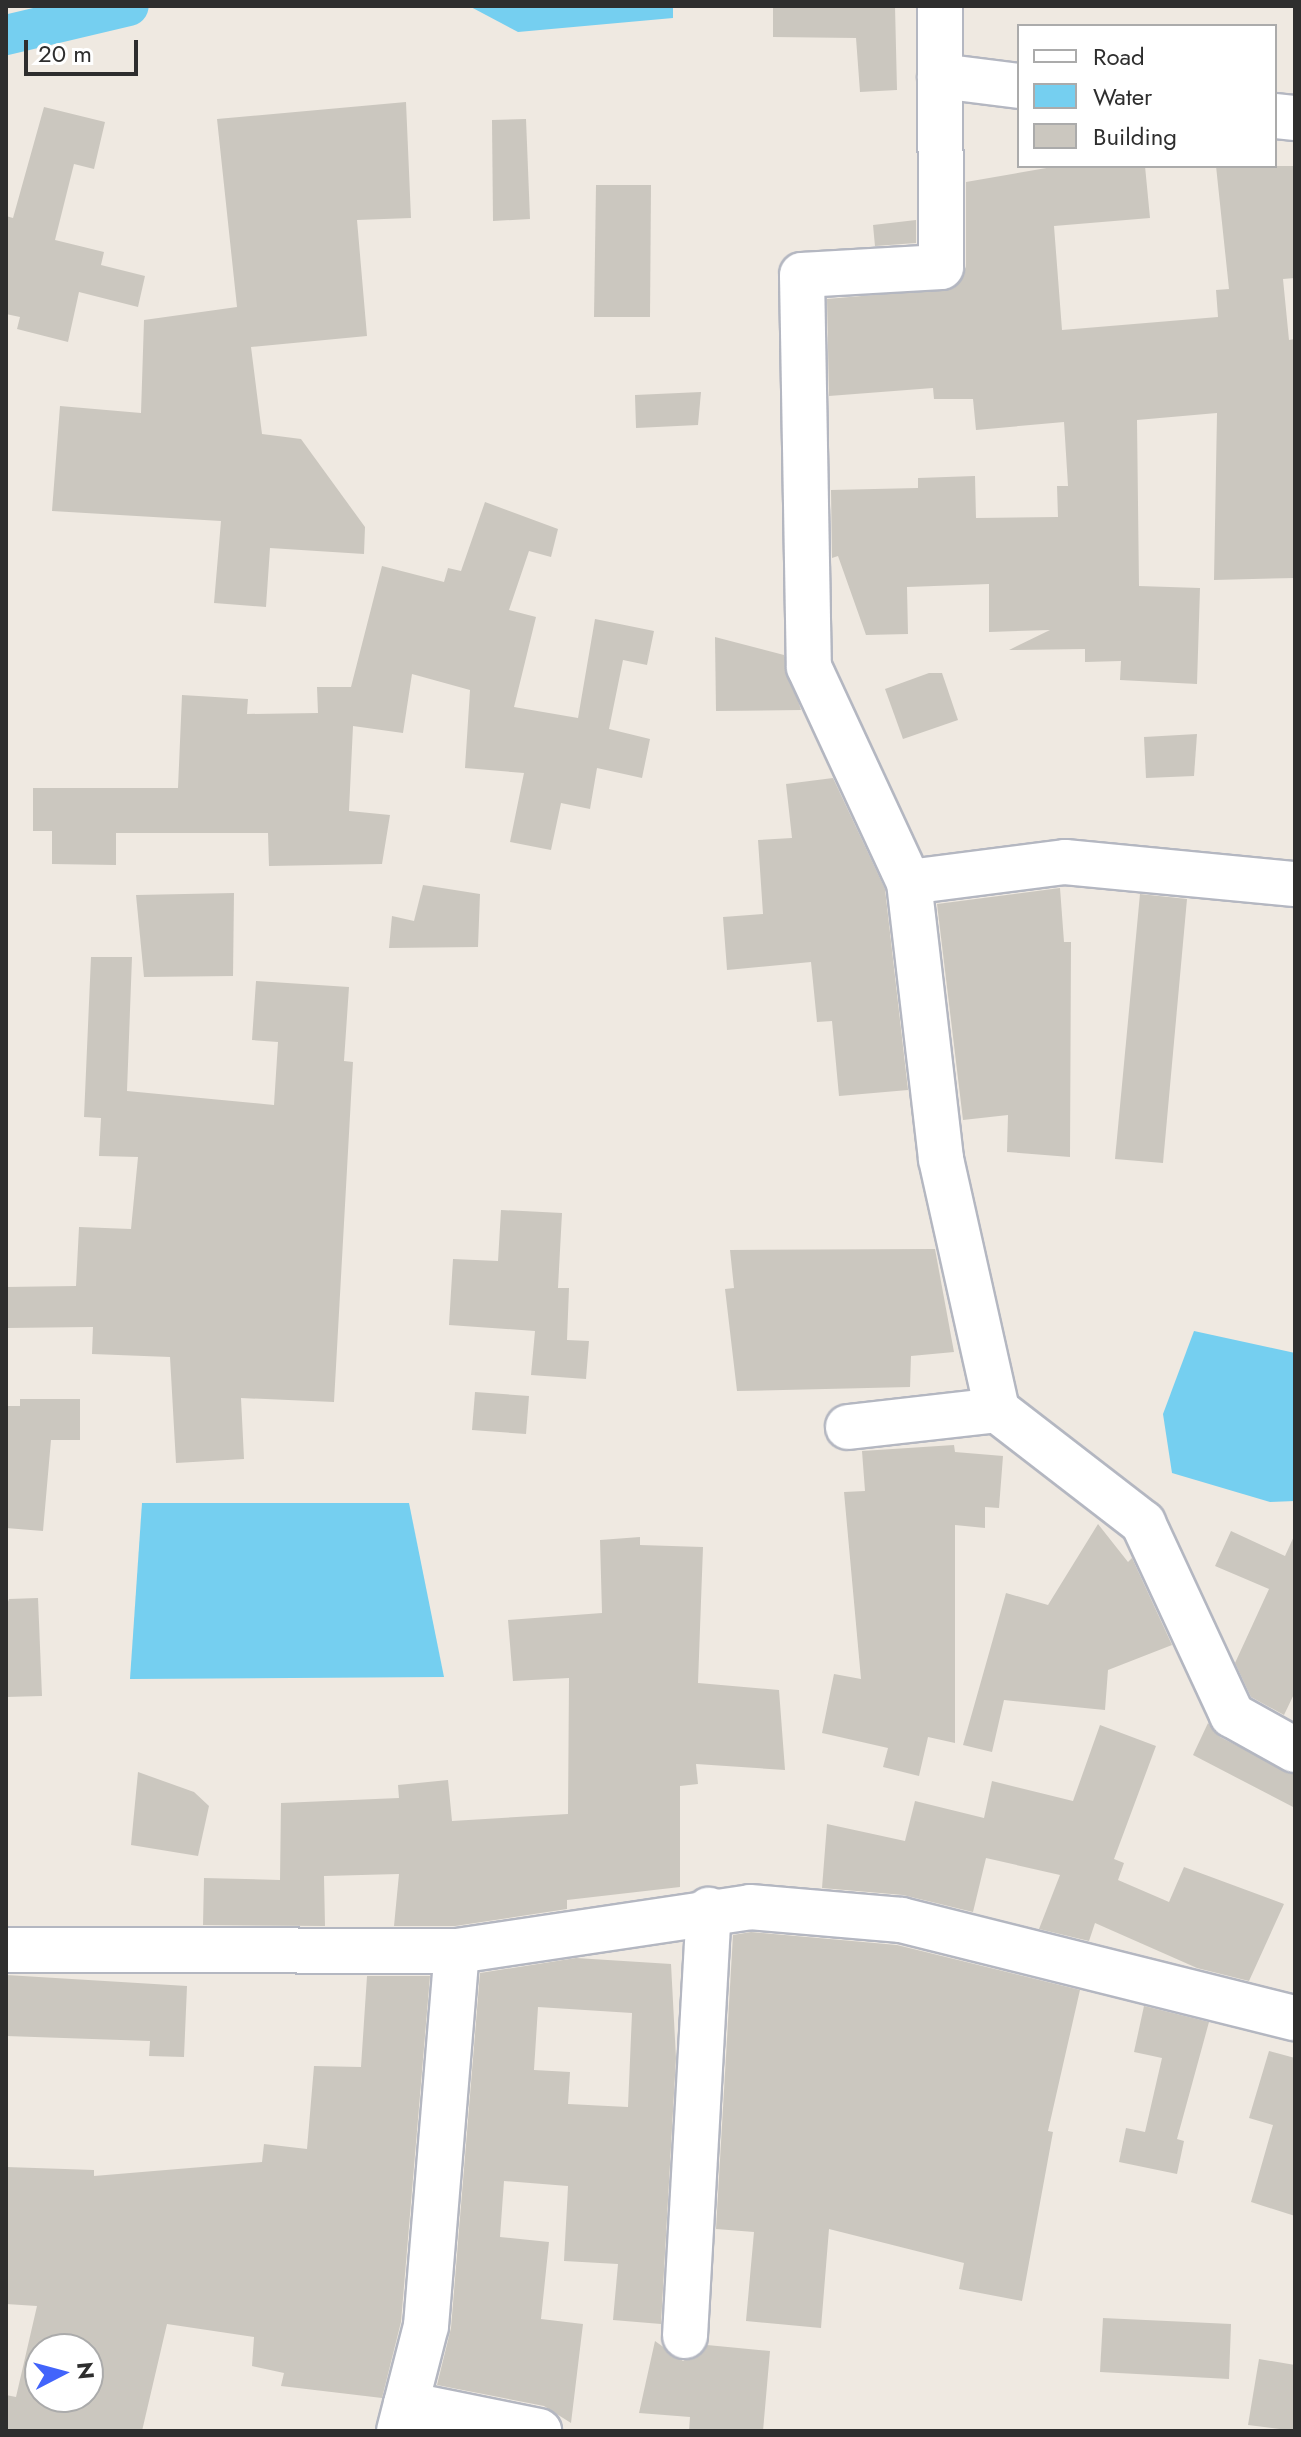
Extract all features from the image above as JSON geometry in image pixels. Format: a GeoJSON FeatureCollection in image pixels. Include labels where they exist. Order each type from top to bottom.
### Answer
{"type":"FeatureCollection","features":[{"type":"Feature","properties":{"kind":"street"},"geometry":{"type":"LineString","coordinates":[[940,6],[941,267],[802,275],[809,667],[909,882],[941,1159],[997,1410],[1143,1523],[1232,1715],[1295,1750]]}},
{"type":"Feature","properties":{"kind":"street"},"geometry":{"type":"LineString","coordinates":[[940,76],[1017,86]]}},
{"type":"Feature","properties":{"kind":"street"},"geometry":{"type":"LineString","coordinates":[[909,882],[1065,862],[1295,884]]}},
{"type":"Feature","properties":{"kind":"street"},"geometry":{"type":"LineString","coordinates":[[848,1427],[997,1410]]}},
{"type":"Feature","properties":{"kind":"street"},"geometry":{"type":"LineString","coordinates":[[685,2336],[709,1910]]}},
{"type":"Feature","properties":{"kind":"street"},"geometry":{"type":"LineString","coordinates":[[6,1950],[457,1951],[709,1910],[901,1920],[1295,2018]]}},
{"type":"Feature","properties":{"kind":"street"},"geometry":{"type":"LineString","coordinates":[[457,1951],[426,2326],[402,2418],[539,2431]]}},
{"type":"Feature","properties":{"kind":"water"},"geometry":{"type":"Polygon","coordinates":[[[469,6],[673,6],[673,18],[518,32],[469,6]]]}},
{"type":"Feature","properties":{"kind":"water"},"geometry":{"type":"Polygon","coordinates":[[[1194,1331],[1295,1353],[1295,1501],[1270,1502],[1172,1473],[1163,1414],[1194,1331]]]}},
{"type":"Feature","properties":{"kind":"water"},"geometry":{"type":"Polygon","coordinates":[[[142,1503],[409,1503],[444,1677],[130,1679],[142,1503]]]}},
{"type":"Feature","properties":{"kind":"building"},"geometry":{"type":"Polygon","coordinates":[[[773,6],[895,6],[897,90],[860,92],[856,38],[773,37],[773,6]]]}},
{"type":"Feature","properties":{"kind":"building"},"geometry":{"type":"Polygon","coordinates":[[[406,102],[411,218],[357,220],[367,336],[251,347],[262,434],[301,439],[365,527],[364,554],[270,548],[266,607],[214,603],[221,521],[52,511],[60,406],[141,413],[144,320],[237,307],[217,119],[406,102]]]}},
{"type":"Feature","properties":{"kind":"building"},"geometry":{"type":"Polygon","coordinates":[[[44,107],[105,122],[94,169],[74,164],[55,240],[104,252],[101,265],[145,276],[138,307],[79,292],[68,342],[17,329],[20,317],[6,314],[6,216],[13,218],[44,107]]]}},
{"type":"Feature","properties":{"kind":"building"},"geometry":{"type":"Polygon","coordinates":[[[526,119],[530,219],[493,221],[492,120],[526,119]]]}},
{"type":"Feature","properties":{"kind":"building"},"geometry":{"type":"Polygon","coordinates":[[[1295,166],[1295,278],[1283,279],[1289,340],[1295,339],[1295,578],[1214,580],[1217,413],[1137,420],[1139,586],[1200,588],[1197,684],[1120,680],[1121,661],[1085,662],[1085,649],[1009,650],[1050,630],[989,632],[989,584],[907,587],[908,634],[866,635],[838,556],[832,558],[831,490],[918,488],[918,478],[975,476],[976,518],[1058,517],[1057,486],[1068,486],[1064,422],[976,430],[973,399],[934,399],[933,388],[829,396],[827,299],[954,288],[966,267],[966,182],[1046,168],[1145,168],[1150,218],[1054,226],[1062,330],[1218,317],[1216,290],[1229,289],[1216,168],[1295,166]]]}},
{"type":"Feature","properties":{"kind":"building"},"geometry":{"type":"Polygon","coordinates":[[[596,185],[651,185],[650,317],[594,317],[596,185]]]}},
{"type":"Feature","properties":{"kind":"building"},"geometry":{"type":"Polygon","coordinates":[[[916,220],[916,243],[875,246],[873,225],[916,220]]]}},
{"type":"Feature","properties":{"kind":"building"},"geometry":{"type":"Polygon","coordinates":[[[701,392],[698,425],[636,428],[635,395],[701,392]]]}},
{"type":"Feature","properties":{"kind":"building"},"geometry":{"type":"Polygon","coordinates":[[[485,502],[558,529],[551,557],[529,551],[509,610],[536,617],[514,707],[578,718],[595,619],[654,631],[647,665],[623,660],[609,729],[650,739],[642,778],[597,768],[590,809],[561,803],[551,850],[510,842],[524,773],[465,768],[470,690],[412,674],[403,733],[353,726],[349,811],[390,815],[382,864],[269,866],[268,833],[116,833],[116,865],[52,864],[52,831],[33,831],[33,788],[178,788],[182,695],[248,699],[247,714],[318,713],[317,687],[351,687],[382,566],[444,582],[448,568],[461,571],[485,502]]]}},
{"type":"Feature","properties":{"kind":"building"},"geometry":{"type":"Polygon","coordinates":[[[715,637],[784,655],[801,710],[716,711],[715,637]]]}},
{"type":"Feature","properties":{"kind":"building"},"geometry":{"type":"Polygon","coordinates":[[[929,673],[942,673],[958,720],[903,739],[885,689],[929,673]]]}},
{"type":"Feature","properties":{"kind":"building"},"geometry":{"type":"Polygon","coordinates":[[[1197,734],[1194,776],[1146,778],[1144,737],[1197,734]]]}},
{"type":"Feature","properties":{"kind":"building"},"geometry":{"type":"Polygon","coordinates":[[[833,778],[885,889],[908,1090],[839,1096],[832,1021],[817,1022],[811,962],[727,970],[723,917],[763,914],[758,840],[792,838],[786,784],[833,778]]]}},
{"type":"Feature","properties":{"kind":"building"},"geometry":{"type":"Polygon","coordinates":[[[423,885],[480,894],[478,947],[389,948],[392,916],[414,921],[423,885]]]}},
{"type":"Feature","properties":{"kind":"building"},"geometry":{"type":"Polygon","coordinates":[[[1060,888],[1064,942],[1071,942],[1070,1157],[1007,1152],[1008,1115],[963,1120],[937,904],[1060,888]]]}},
{"type":"Feature","properties":{"kind":"building"},"geometry":{"type":"Polygon","coordinates":[[[234,893],[233,976],[144,977],[136,895],[234,893]]]}},
{"type":"Feature","properties":{"kind":"building"},"geometry":{"type":"Polygon","coordinates":[[[1140,894],[1187,899],[1163,1163],[1115,1159],[1140,894]]]}},
{"type":"Feature","properties":{"kind":"building"},"geometry":{"type":"Polygon","coordinates":[[[91,957],[132,957],[127,1091],[274,1105],[278,1042],[252,1040],[256,981],[349,987],[344,1061],[353,1062],[334,1402],[241,1398],[244,1459],[176,1463],[170,1357],[92,1354],[93,1327],[6,1328],[6,1287],[76,1286],[79,1227],[131,1229],[138,1157],[99,1156],[101,1118],[84,1117],[91,957]]]}},
{"type":"Feature","properties":{"kind":"building"},"geometry":{"type":"Polygon","coordinates":[[[501,1210],[562,1213],[558,1288],[569,1288],[567,1340],[589,1341],[586,1379],[531,1375],[535,1331],[449,1325],[453,1259],[498,1261],[501,1210]]]}},
{"type":"Feature","properties":{"kind":"building"},"geometry":{"type":"Polygon","coordinates":[[[935,1249],[954,1352],[911,1356],[910,1387],[737,1391],[725,1289],[734,1288],[730,1250],[935,1249]]]}},
{"type":"Feature","properties":{"kind":"building"},"geometry":{"type":"Polygon","coordinates":[[[475,1392],[529,1396],[526,1434],[472,1430],[475,1392]]]}},
{"type":"Feature","properties":{"kind":"building"},"geometry":{"type":"Polygon","coordinates":[[[20,1399],[80,1399],[80,1440],[51,1440],[43,1531],[6,1528],[6,1406],[20,1406],[20,1399]]]}},
{"type":"Feature","properties":{"kind":"building"},"geometry":{"type":"Polygon","coordinates":[[[954,1445],[955,1452],[1003,1456],[999,1508],[985,1507],[985,1528],[955,1525],[955,1743],[928,1737],[919,1776],[883,1767],[888,1748],[822,1733],[834,1674],[861,1679],[844,1492],[865,1491],[862,1451],[954,1445]]]}},
{"type":"Feature","properties":{"kind":"building"},"geometry":{"type":"Polygon","coordinates":[[[1098,1524],[1128,1562],[1132,1558],[1172,1645],[1108,1670],[1105,1710],[1004,1700],[992,1752],[963,1745],[1006,1593],[1048,1605],[1098,1524]]]}},
{"type":"Feature","properties":{"kind":"building"},"geometry":{"type":"Polygon","coordinates":[[[1231,1531],[1285,1556],[1295,1534],[1295,1692],[1284,1715],[1251,1697],[1235,1663],[1269,1589],[1215,1566],[1231,1531]]]}},
{"type":"Feature","properties":{"kind":"building"},"geometry":{"type":"Polygon","coordinates":[[[640,1537],[640,1545],[703,1547],[698,1683],[779,1690],[785,1770],[696,1764],[698,1784],[680,1786],[680,1887],[567,1900],[567,1909],[455,1926],[394,1926],[399,1874],[324,1876],[325,1926],[203,1925],[204,1878],[280,1880],[281,1803],[399,1798],[398,1785],[448,1780],[452,1821],[568,1814],[569,1678],[513,1681],[508,1620],[602,1613],[600,1540],[640,1537]]]}},
{"type":"Feature","properties":{"kind":"building"},"geometry":{"type":"Polygon","coordinates":[[[38,1598],[42,1696],[6,1697],[6,1607],[9,1599],[38,1598]]]}},
{"type":"Feature","properties":{"kind":"building"},"geometry":{"type":"Polygon","coordinates":[[[1208,1723],[1220,1737],[1295,1775],[1295,1808],[1193,1755],[1208,1723]]]}},
{"type":"Feature","properties":{"kind":"building"},"geometry":{"type":"Polygon","coordinates":[[[1100,1725],[1156,1746],[1114,1859],[1124,1863],[1118,1880],[1169,1902],[1184,1867],[1284,1904],[1249,1981],[1197,1968],[1095,1923],[1089,1941],[1039,1929],[1060,1875],[986,1858],[973,1912],[903,1895],[822,1888],[827,1824],[905,1841],[915,1801],[984,1818],[992,1781],[1073,1801],[1100,1725]]]}},
{"type":"Feature","properties":{"kind":"building"},"geometry":{"type":"Polygon","coordinates":[[[138,1772],[194,1792],[209,1806],[198,1856],[131,1845],[138,1772]]]}},
{"type":"Feature","properties":{"kind":"building"},"geometry":{"type":"Polygon","coordinates":[[[751,1932],[897,1945],[1080,1990],[1048,2131],[1053,2132],[1022,2301],[959,2289],[964,2263],[829,2229],[821,2328],[746,2321],[754,2232],[716,2229],[733,1935],[751,1932]]]}},
{"type":"Feature","properties":{"kind":"building"},"geometry":{"type":"Polygon","coordinates":[[[576,1958],[671,1964],[676,2058],[661,2324],[613,2320],[618,2264],[564,2261],[568,2186],[504,2181],[500,2237],[549,2242],[541,2319],[583,2324],[571,2423],[544,2406],[437,2385],[451,2328],[480,1973],[576,1958]],[[538,2007],[534,2070],[570,2072],[568,2104],[628,2107],[632,2013],[538,2007]]]}},
{"type":"Feature","properties":{"kind":"building"},"geometry":{"type":"Polygon","coordinates":[[[6,1975],[187,1986],[184,2057],[149,2056],[150,2041],[6,2036],[6,1975]]]}},
{"type":"Feature","properties":{"kind":"building"},"geometry":{"type":"Polygon","coordinates":[[[367,1976],[430,1976],[401,2322],[382,2398],[281,2386],[284,2373],[252,2366],[254,2337],[167,2324],[142,2431],[6,2431],[6,2395],[16,2397],[24,2362],[24,2413],[104,2413],[104,2333],[31,2333],[37,2306],[6,2304],[6,2167],[94,2170],[94,2176],[262,2162],[264,2144],[307,2149],[314,2066],[361,2067],[367,1976]]]}},
{"type":"Feature","properties":{"kind":"building"},"geometry":{"type":"Polygon","coordinates":[[[1144,2006],[1209,2022],[1177,2139],[1184,2141],[1177,2174],[1119,2162],[1126,2128],[1145,2132],[1162,2058],[1134,2052],[1144,2006]]]}},
{"type":"Feature","properties":{"kind":"building"},"geometry":{"type":"Polygon","coordinates":[[[1269,2051],[1295,2058],[1295,2216],[1251,2202],[1273,2125],[1249,2118],[1269,2051]]]}},
{"type":"Feature","properties":{"kind":"building"},"geometry":{"type":"Polygon","coordinates":[[[1103,2318],[1231,2324],[1229,2379],[1100,2372],[1103,2318]]]}},
{"type":"Feature","properties":{"kind":"building"},"geometry":{"type":"Polygon","coordinates":[[[655,2341],[683,2361],[707,2345],[770,2351],[763,2431],[689,2431],[690,2417],[639,2413],[655,2341]]]}},
{"type":"Feature","properties":{"kind":"building"},"geometry":{"type":"Polygon","coordinates":[[[1259,2359],[1295,2365],[1295,2431],[1248,2425],[1259,2359]]]}},
{"type":"Feature","properties":{"kind":"waterway"},"geometry":{"type":"LineString","coordinates":[[6,35],[129,6]]}}]}
